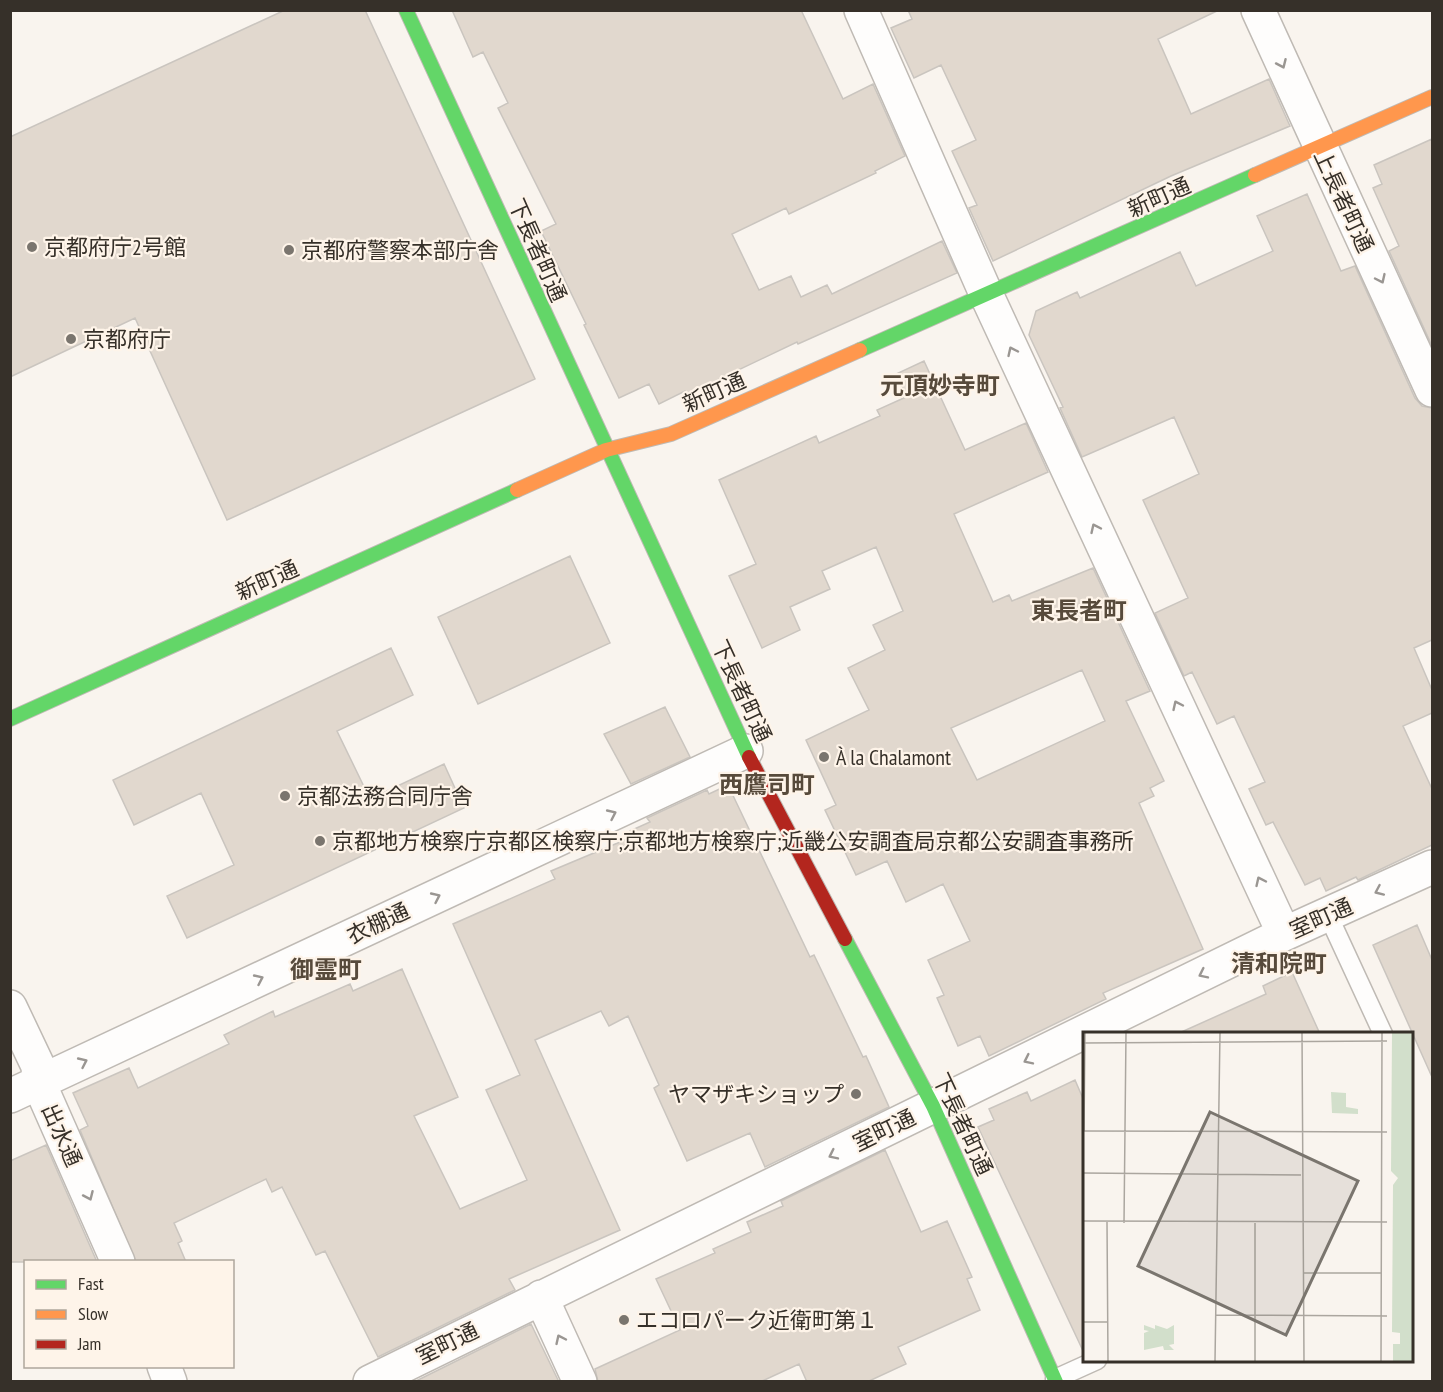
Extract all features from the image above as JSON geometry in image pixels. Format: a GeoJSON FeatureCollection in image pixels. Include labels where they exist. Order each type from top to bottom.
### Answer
{"type":"FeatureCollection","features":[{"type":"Feature","properties":{"kind":"street","name":"下長者町通"},"geometry":{"type":"LineString","coordinates":[[406,10],[746,751],[933,1106],[1056,1380]]}},
{"type":"Feature","properties":{"kind":"street"},"geometry":{"type":"LineString","coordinates":[[861,10],[987,296],[1284,934]]}},
{"type":"Feature","properties":{"kind":"street","name":"上長者町通"},"geometry":{"type":"LineString","coordinates":[[1258,10],[1432,390]]}},
{"type":"Feature","properties":{"kind":"street","name":"新町通"},"geometry":{"type":"LineString","coordinates":[[10,719],[606,450],[671,434],[1432,97]]}},
{"type":"Feature","properties":{"kind":"street","name":"衣棚通"},"geometry":{"type":"LineString","coordinates":[[25,1089],[746,751]]}},
{"type":"Feature","properties":{"kind":"street","name":"室町通"},"geometry":{"type":"LineString","coordinates":[[1084,1032],[1284,934],[1432,867]]}},
{"type":"Feature","properties":{"kind":"street","name":"出水通"},"geometry":{"type":"LineString","coordinates":[[10,1007],[38,1066],[25,1089],[117,1260]]}},
{"type":"Feature","properties":{"kind":"street","name":"室町通"},"geometry":{"type":"LineString","coordinates":[[370,1382],[1083,1032]]}},
{"type":"Feature","properties":{"kind":"street"},"geometry":{"type":"LineString","coordinates":[[541,1297],[580,1382]]}},
{"type":"Feature","properties":{"kind":"lane"},"geometry":{"type":"LineString","coordinates":[[1328,915],[1382,1032]]}},
{"type":"Feature","properties":{"kind":"lane"},"geometry":{"type":"LineString","coordinates":[[1056,1380],[1092,1362]]}},
{"type":"Feature","properties":{"kind":"building","name":"京都府警察本部庁舎"},"geometry":{"type":"Polygon","coordinates":[[[285,10],[365,10],[535,379],[227,520],[135,318],[10,377],[10,137],[285,10]]]}},
{"type":"Feature","properties":{"kind":"building"},"geometry":{"type":"Polygon","coordinates":[[[452,10],[801,10],[843,99],[873,84],[905,156],[875,171],[876,173],[789,214],[786,208],[732,234],[759,290],[791,276],[801,297],[827,285],[832,294],[942,241],[957,273],[798,344],[797,342],[686,395],[685,391],[659,404],[649,384],[619,398],[541,231],[556,224],[498,108],[508,103],[483,52],[473,57],[452,10]]]}},
{"type":"Feature","properties":{"kind":"building"},"geometry":{"type":"Polygon","coordinates":[[[908,10],[1219,10],[1158,39],[1191,114],[1269,79],[1290,126],[1171,176],[993,261],[969,208],[977,205],[952,151],[976,140],[941,65],[914,78],[891,28],[912,19],[908,10]]]}},
{"type":"Feature","properties":{"kind":"building"},"geometry":{"type":"Polygon","coordinates":[[[1432,139],[1432,346],[1389,251],[1399,246],[1373,188],[1382,184],[1374,165],[1432,139]]]}},
{"type":"Feature","properties":{"kind":"building"},"geometry":{"type":"Polygon","coordinates":[[[1307,194],[1341,271],[1355,266],[1415,398],[1422,406],[1432,408],[1432,640],[1414,648],[1432,690],[1432,713],[1403,726],[1432,789],[1432,845],[1358,880],[1356,877],[1326,891],[1320,878],[1305,885],[1273,822],[1266,825],[1249,789],[1265,782],[1234,716],[1217,724],[1192,672],[1184,676],[1155,613],[1188,598],[1143,500],[1199,474],[1174,417],[1082,457],[1060,408],[1063,407],[1029,335],[1036,311],[1077,292],[1080,298],[1180,252],[1196,286],[1273,251],[1257,216],[1307,194]]]}},
{"type":"Feature","properties":{"kind":"building"},"geometry":{"type":"Polygon","coordinates":[[[924,361],[965,450],[1026,423],[1048,472],[954,514],[993,602],[1009,595],[1012,601],[1093,568],[1150,691],[1126,701],[1164,781],[1150,788],[1154,796],[1139,803],[1203,949],[1103,993],[1106,999],[989,1056],[980,1036],[958,1046],[937,998],[944,995],[928,960],[970,941],[943,884],[906,902],[887,861],[856,875],[825,810],[836,805],[806,740],[869,710],[848,668],[885,650],[873,625],[903,611],[876,547],[822,571],[830,589],[790,607],[800,630],[762,648],[729,576],[756,564],[719,480],[816,436],[819,443],[880,416],[877,410],[906,397],[896,374],[924,361]],[[1082,670],[951,728],[977,780],[1105,721],[1082,670]]]}},
{"type":"Feature","properties":{"kind":"building"},"geometry":{"type":"Polygon","coordinates":[[[570,556],[610,643],[478,704],[438,617],[570,556]]]}},
{"type":"Feature","properties":{"kind":"building","name":"京都法務合同庁舎"},"geometry":{"type":"Polygon","coordinates":[[[391,648],[413,695],[337,731],[370,799],[444,764],[464,808],[187,938],[167,896],[234,865],[201,793],[134,825],[113,780],[391,648]]]}},
{"type":"Feature","properties":{"kind":"building"},"geometry":{"type":"Polygon","coordinates":[[[665,707],[690,757],[631,784],[604,734],[665,707]]]}},
{"type":"Feature","properties":{"kind":"building"},"geometry":{"type":"Polygon","coordinates":[[[728,785],[810,957],[814,955],[863,1057],[866,1056],[889,1107],[765,1167],[750,1133],[687,1161],[654,1088],[659,1085],[628,1016],[609,1026],[601,1011],[535,1040],[620,1230],[509,1279],[515,1290],[378,1357],[325,1251],[316,1255],[282,1187],[272,1192],[266,1179],[174,1223],[182,1241],[178,1243],[185,1260],[135,1260],[80,1130],[88,1126],[73,1093],[129,1068],[138,1088],[229,1044],[224,1035],[273,1011],[275,1017],[350,984],[353,991],[402,969],[458,1097],[414,1116],[460,1209],[527,1180],[486,1090],[520,1075],[453,924],[555,879],[551,871],[632,837],[630,831],[650,822],[647,818],[707,790],[709,794],[728,785]]]}},
{"type":"Feature","properties":{"kind":"building"},"geometry":{"type":"Polygon","coordinates":[[[1417,925],[1432,960],[1432,1077],[1413,1032],[1373,945],[1417,925]]]}},
{"type":"Feature","properties":{"kind":"building"},"geometry":{"type":"Polygon","coordinates":[[[1292,972],[1319,1032],[1181,1032],[1266,994],[1263,986],[1292,972]]]}},
{"type":"Feature","properties":{"kind":"building"},"geometry":{"type":"Polygon","coordinates":[[[1075,1080],[1083,1099],[1083,1351],[978,1127],[994,1120],[989,1109],[1027,1092],[1031,1101],[1075,1080]]]}},
{"type":"Feature","properties":{"kind":"building"},"geometry":{"type":"Polygon","coordinates":[[[46,1145],[96,1260],[10,1262],[10,1161],[46,1145]]]}},
{"type":"Feature","properties":{"kind":"building"},"geometry":{"type":"Polygon","coordinates":[[[885,1150],[921,1232],[947,1221],[972,1277],[967,1279],[980,1310],[898,1347],[906,1364],[867,1382],[807,1382],[799,1364],[760,1382],[598,1382],[595,1369],[680,1330],[656,1279],[715,1253],[713,1249],[751,1232],[747,1222],[783,1206],[781,1201],[885,1150]]]}},
{"type":"Feature","properties":{"kind":"building"},"geometry":{"type":"Polygon","coordinates":[[[531,1324],[559,1382],[414,1382],[531,1324]]]}},
{"type":"Feature","properties":{"kind":"traffic: fast"},"geometry":{"type":"LineString","coordinates":[[406,10],[749,757]]}},
{"type":"Feature","properties":{"kind":"traffic: fast"},"geometry":{"type":"LineString","coordinates":[[860,350],[1255,175]]}},
{"type":"Feature","properties":{"kind":"traffic: fast"},"geometry":{"type":"LineString","coordinates":[[10,719],[517,490]]}},
{"type":"Feature","properties":{"kind":"traffic: fast"},"geometry":{"type":"LineString","coordinates":[[845,939],[933,1106],[1056,1382]]}},
{"type":"Feature","properties":{"kind":"traffic: slow"},"geometry":{"type":"LineString","coordinates":[[1255,175],[1432,97]]}},
{"type":"Feature","properties":{"kind":"traffic: slow"},"geometry":{"type":"LineString","coordinates":[[517,490],[606,450],[671,434],[860,350]]}},
{"type":"Feature","properties":{"kind":"traffic: jam"},"geometry":{"type":"LineString","coordinates":[[749,757],[845,939]]}},
{"type":"Feature","properties":{"kind":"place","name":"京都府庁2号館"},"geometry":{"type":"Point","coordinates":[32,247]}},
{"type":"Feature","properties":{"kind":"place","name":"京都府警察本部庁舎"},"geometry":{"type":"Point","coordinates":[289,250]}},
{"type":"Feature","properties":{"kind":"place","name":"京都府庁"},"geometry":{"type":"Point","coordinates":[71,339]}},
{"type":"Feature","properties":{"kind":"place","name":"À la Chalamont"},"geometry":{"type":"Point","coordinates":[824,757]}},
{"type":"Feature","properties":{"kind":"place","name":"京都法務合同庁舎"},"geometry":{"type":"Point","coordinates":[285,796]}},
{"type":"Feature","properties":{"kind":"place","name":"京都地方検察庁京都区検察庁;京都地方検察庁;近畿公安調査局京都公安調査事務所"},"geometry":{"type":"Point","coordinates":[320,841]}},
{"type":"Feature","properties":{"kind":"place","name":"ヤマザキショップ"},"geometry":{"type":"Point","coordinates":[856,1094]}},
{"type":"Feature","properties":{"kind":"place","name":"エコロパーク近衛町第１"},"geometry":{"type":"Point","coordinates":[624,1320]}},
{"type":"Feature","properties":{"kind":"district","name":"元頂妙寺町"},"geometry":{"type":"Point","coordinates":[940,386]}},
{"type":"Feature","properties":{"kind":"district","name":"東長者町"},"geometry":{"type":"Point","coordinates":[1079,611]}},
{"type":"Feature","properties":{"kind":"district","name":"西鷹司町"},"geometry":{"type":"Point","coordinates":[767,785]}},
{"type":"Feature","properties":{"kind":"district","name":"清和院町"},"geometry":{"type":"Point","coordinates":[1279,964]}},
{"type":"Feature","properties":{"kind":"district","name":"御霊町"},"geometry":{"type":"Point","coordinates":[326,970]}}]}
